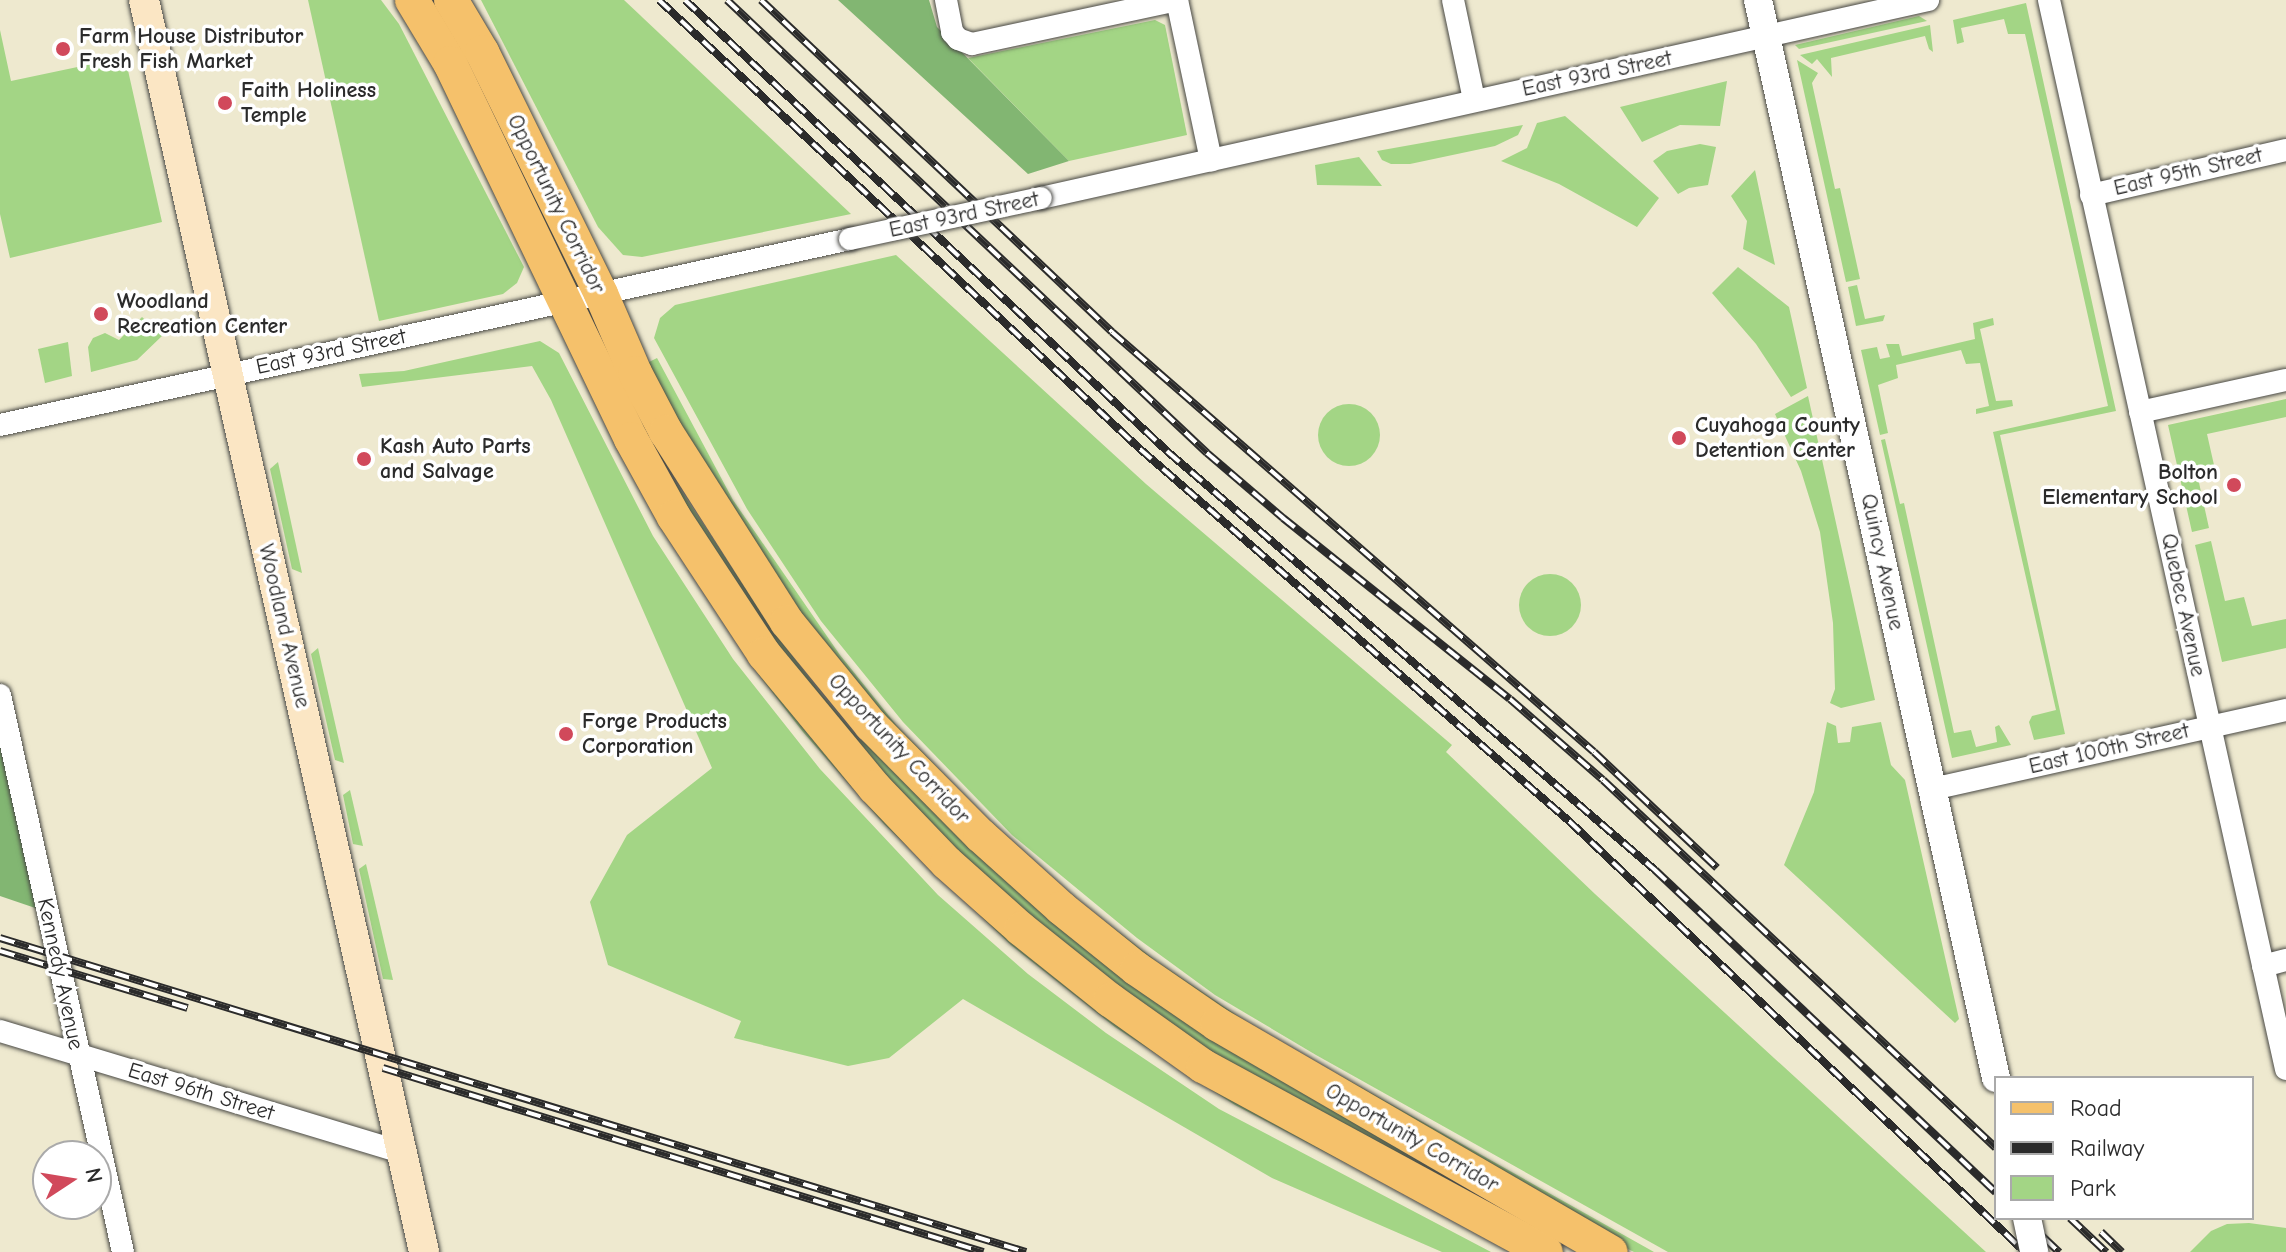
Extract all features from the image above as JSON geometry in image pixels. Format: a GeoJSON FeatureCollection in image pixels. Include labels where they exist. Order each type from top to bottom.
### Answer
{"type":"FeatureCollection","features":[{"type":"Feature","properties":{"kind":"main road","name":"Woodland Avenue"},"geometry":{"type":"LineString","coordinates":[[144,0],[424,1252]]}},
{"type":"Feature","properties":{"kind":"main road","name":"Opportunity Corridor"},"geometry":{"type":"LineString","coordinates":[[412,0],[450,63],[646,467],[727,602],[817,723],[947,863],[1021,929],[1099,991],[1203,1066],[1546,1252]]}},
{"type":"Feature","properties":{"kind":"main road","name":"Opportunity Corridor"},"geometry":{"type":"LineString","coordinates":[[451,0],[482,52],[601,294],[650,403],[714,511],[787,622],[871,725],[980,835],[1061,908],[1137,969],[1217,1024],[1611,1252]]}},
{"type":"Feature","properties":{"kind":"street"},"geometry":{"type":"LineString","coordinates":[[946,0],[952,32],[964,43],[980,44],[1177,0],[1211,160]]}},
{"type":"Feature","properties":{"kind":"street"},"geometry":{"type":"LineString","coordinates":[[1453,0],[1474,100]]}},
{"type":"Feature","properties":{"kind":"street","name":"Quincy Avenue"},"geometry":{"type":"LineString","coordinates":[[1758,0],[1994,1070]]}},
{"type":"Feature","properties":{"kind":"street","name":"East 93rd Street"},"geometry":{"type":"LineString","coordinates":[[0,425],[1041,198],[1928,0]]}},
{"type":"Feature","properties":{"kind":"street","name":"Quebec Avenue"},"geometry":{"type":"LineString","coordinates":[[2049,0],[2286,1069]]}},
{"type":"Feature","properties":{"kind":"street","name":"East 95th Street"},"geometry":{"type":"LineString","coordinates":[[2091,195],[2286,150]]}},
{"type":"Feature","properties":{"kind":"street"},"geometry":{"type":"LineString","coordinates":[[2140,412],[2286,380]]}},
{"type":"Feature","properties":{"kind":"street","name":"Kennedy Avenue"},"geometry":{"type":"LineString","coordinates":[[0,695],[123,1252]]}},
{"type":"Feature","properties":{"kind":"street","name":"East 100th Street"},"geometry":{"type":"LineString","coordinates":[[1932,789],[2286,710]]}},
{"type":"Feature","properties":{"kind":"street"},"geometry":{"type":"LineString","coordinates":[[2263,966],[2286,960]]}},
{"type":"Feature","properties":{"kind":"street","name":"East 96th Street"},"geometry":{"type":"LineString","coordinates":[[0,1031],[402,1152]]}},
{"type":"Feature","properties":{"kind":"street"},"geometry":{"type":"LineString","coordinates":[[2027,1220],[2034,1252]]}},
{"type":"Feature","properties":{"kind":"green space"},"geometry":{"type":"Polygon","coordinates":[[[308,0],[381,0],[399,24],[524,267],[517,283],[503,294],[379,321],[308,0]]]}},
{"type":"Feature","properties":{"kind":"green space"},"geometry":{"type":"Polygon","coordinates":[[[481,0],[624,0],[851,214],[642,257],[623,255],[598,227],[481,0]]]}},
{"type":"Feature","properties":{"kind":"green space"},"geometry":{"type":"Polygon","coordinates":[[[838,0],[929,0],[937,27],[1069,161],[1028,174],[838,0]]]}},
{"type":"Feature","properties":{"kind":"green space"},"geometry":{"type":"Polygon","coordinates":[[[2026,3],[2116,411],[2000,435],[2065,734],[2034,740],[2029,722],[2032,716],[2056,710],[1993,432],[2108,406],[2025,34],[2008,34],[2004,19],[1961,28],[1964,42],[1957,44],[1953,20],[2026,3]]]}},
{"type":"Feature","properties":{"kind":"green space"},"geometry":{"type":"Polygon","coordinates":[[[1919,16],[1927,21],[1799,49],[1795,45],[1919,16]]]}},
{"type":"Feature","properties":{"kind":"green space"},"geometry":{"type":"Polygon","coordinates":[[[1155,20],[1165,25],[1187,135],[1069,161],[968,58],[1155,20]]]}},
{"type":"Feature","properties":{"kind":"green space"},"geometry":{"type":"Polygon","coordinates":[[[1930,25],[1933,52],[1925,36],[1831,58],[1832,77],[1817,59],[1812,64],[1800,55],[1930,25]]]}},
{"type":"Feature","properties":{"kind":"green space"},"geometry":{"type":"Polygon","coordinates":[[[0,30],[11,81],[125,57],[162,222],[10,258],[0,214],[0,30]]]}},
{"type":"Feature","properties":{"kind":"green space"},"geometry":{"type":"Polygon","coordinates":[[[1797,60],[1818,73],[1812,83],[1835,189],[1840,188],[1860,279],[1846,282],[1797,60]]]}},
{"type":"Feature","properties":{"kind":"green space"},"geometry":{"type":"Polygon","coordinates":[[[1727,81],[1720,126],[1680,125],[1642,142],[1620,107],[1727,81]]]}},
{"type":"Feature","properties":{"kind":"green space"},"geometry":{"type":"Polygon","coordinates":[[[1565,116],[1659,198],[1637,227],[1559,184],[1501,161],[1527,148],[1537,123],[1565,116]]]}},
{"type":"Feature","properties":{"kind":"green space"},"geometry":{"type":"Polygon","coordinates":[[[1523,125],[1518,135],[1495,146],[1410,164],[1391,164],[1382,160],[1377,151],[1523,125]]]}},
{"type":"Feature","properties":{"kind":"green space"},"geometry":{"type":"Polygon","coordinates":[[[1700,144],[1716,147],[1708,185],[1689,188],[1678,194],[1653,161],[1667,151],[1700,144]]]}},
{"type":"Feature","properties":{"kind":"green space"},"geometry":{"type":"Polygon","coordinates":[[[1359,157],[1382,186],[1317,185],[1315,165],[1359,157]]]}},
{"type":"Feature","properties":{"kind":"green space"},"geometry":{"type":"Polygon","coordinates":[[[1755,170],[1775,265],[1743,249],[1747,221],[1731,196],[1755,170]]]}},
{"type":"Feature","properties":{"kind":"green space"},"geometry":{"type":"Polygon","coordinates":[[[896,255],[1146,484],[1452,745],[1446,752],[1595,894],[1986,1252],[1668,1252],[1215,995],[1137,938],[1012,835],[903,722],[821,621],[747,509],[654,338],[660,318],[675,305],[896,255]]]}},
{"type":"Feature","properties":{"kind":"green space"},"geometry":{"type":"Polygon","coordinates":[[[1738,267],[1789,307],[1807,388],[1791,397],[1756,344],[1712,293],[1738,267]]]}},
{"type":"Feature","properties":{"kind":"green space"},"geometry":{"type":"Polygon","coordinates":[[[1857,285],[1865,319],[1885,315],[1883,321],[1856,326],[1848,287],[1857,285]]]}},
{"type":"Feature","properties":{"kind":"green space"},"geometry":{"type":"Polygon","coordinates":[[[142,317],[162,336],[137,360],[91,372],[88,347],[93,338],[105,333],[119,340],[142,317]]]}},
{"type":"Feature","properties":{"kind":"green space"},"geometry":{"type":"Polygon","coordinates":[[[1993,318],[1994,325],[1980,329],[1996,401],[2012,400],[2013,406],[1976,414],[1976,409],[1989,406],[1980,363],[1966,364],[1961,350],[1896,365],[1898,378],[1878,385],[1888,433],[1880,435],[1861,350],[1877,347],[1880,359],[1890,357],[1886,344],[1899,344],[1902,356],[1975,339],[1973,323],[1993,318]]]}},
{"type":"Feature","properties":{"kind":"green space"},"geometry":{"type":"Polygon","coordinates":[[[540,341],[559,353],[653,536],[733,659],[820,769],[938,895],[1028,974],[1106,1033],[1219,1109],[1491,1252],[1442,1252],[1272,1178],[963,999],[889,1058],[848,1066],[734,1038],[741,1021],[608,965],[590,902],[627,835],[712,768],[551,400],[532,366],[362,387],[359,374],[404,371],[540,341]]]}},
{"type":"Feature","properties":{"kind":"green space"},"geometry":{"type":"Polygon","coordinates":[[[68,342],[72,376],[45,383],[38,349],[68,342]]]}},
{"type":"Feature","properties":{"kind":"green space"},"geometry":{"type":"Polygon","coordinates":[[[657,358],[733,500],[840,655],[897,726],[997,829],[1063,889],[1156,961],[1257,1029],[1654,1252],[1634,1252],[1624,1247],[1160,974],[944,788],[779,587],[664,400],[647,363],[657,358]]]}},
{"type":"Feature","properties":{"kind":"green space"},"geometry":{"type":"Polygon","coordinates":[[[1808,396],[1875,700],[1841,708],[1830,703],[1835,689],[1833,623],[1820,532],[1801,471],[1775,414],[1808,396]]]}},
{"type":"Feature","properties":{"kind":"green space"},"geometry":{"type":"Polygon","coordinates":[[[2286,399],[2286,417],[2207,434],[2214,465],[2196,469],[2209,528],[2192,532],[2168,425],[2286,399]]]}},
{"type":"Feature","properties":{"kind":"green space"},"geometry":{"type":"Polygon","coordinates":[[[1349,404],[1361,406],[1371,413],[1378,423],[1378,447],[1371,457],[1361,464],[1349,466],[1337,464],[1327,457],[1320,447],[1318,435],[1320,423],[1327,413],[1337,406],[1349,404]]]}},
{"type":"Feature","properties":{"kind":"green space"},"geometry":{"type":"Polygon","coordinates":[[[1885,439],[1900,504],[1904,503],[1954,733],[1971,730],[1976,747],[1997,742],[1995,727],[1999,725],[2011,745],[1952,758],[1881,440],[1885,439]]]}},
{"type":"Feature","properties":{"kind":"green space"},"geometry":{"type":"Polygon","coordinates":[[[625,447],[965,895],[1516,1252],[1235,1105],[1115,1027],[1011,945],[884,824],[803,732],[755,670],[660,525],[625,447]]]}},
{"type":"Feature","properties":{"kind":"green space"},"geometry":{"type":"Polygon","coordinates":[[[655,451],[774,632],[822,695],[858,738],[891,762],[954,828],[1483,1190],[1537,1232],[1217,1063],[968,870],[765,638],[655,451]]]}},
{"type":"Feature","properties":{"kind":"green space"},"geometry":{"type":"Polygon","coordinates":[[[278,462],[302,573],[292,569],[270,469],[278,462]]]}},
{"type":"Feature","properties":{"kind":"green space"},"geometry":{"type":"Polygon","coordinates":[[[2211,541],[2225,601],[2244,597],[2252,626],[2286,619],[2286,648],[2222,662],[2195,545],[2211,541]]]}},
{"type":"Feature","properties":{"kind":"green space"},"geometry":{"type":"Polygon","coordinates":[[[1550,574],[1562,576],[1572,583],[1579,593],[1579,617],[1572,627],[1562,634],[1550,636],[1538,634],[1528,627],[1521,617],[1519,605],[1521,593],[1528,583],[1538,576],[1550,574]]]}},
{"type":"Feature","properties":{"kind":"green space"},"geometry":{"type":"Polygon","coordinates":[[[318,648],[344,763],[335,760],[311,654],[318,648]]]}},
{"type":"Feature","properties":{"kind":"green space"},"geometry":{"type":"Polygon","coordinates":[[[0,695],[47,912],[0,896],[0,695]]]}},
{"type":"Feature","properties":{"kind":"green space"},"geometry":{"type":"Polygon","coordinates":[[[1827,722],[1836,726],[1838,743],[1850,742],[1852,727],[1881,722],[1891,765],[1905,780],[1959,1019],[1955,1023],[1784,865],[1814,792],[1827,722]]]}},
{"type":"Feature","properties":{"kind":"green space"},"geometry":{"type":"Polygon","coordinates":[[[350,790],[363,846],[353,844],[343,795],[350,790]]]}},
{"type":"Feature","properties":{"kind":"green space"},"geometry":{"type":"Polygon","coordinates":[[[366,864],[393,980],[383,979],[359,869],[366,864]]]}},
{"type":"Feature","properties":{"kind":"green space"},"geometry":{"type":"Polygon","coordinates":[[[2249,1223],[2286,1228],[2286,1252],[2190,1252],[2211,1231],[2227,1224],[2249,1223]]]}},
{"type":"Feature","properties":{"kind":"railway"},"geometry":{"type":"LineString","coordinates":[[659,0],[1140,449],[1569,821],[2025,1252]]}},
{"type":"Feature","properties":{"kind":"railway"},"geometry":{"type":"LineString","coordinates":[[685,0],[1168,452],[1655,870],[1994,1190]]}},
{"type":"Feature","properties":{"kind":"railway"},"geometry":{"type":"LineString","coordinates":[[727,0],[1207,453],[1283,518],[1510,699],[1603,780],[1994,1146]]}},
{"type":"Feature","properties":{"kind":"railway"},"geometry":{"type":"LineString","coordinates":[[761,0],[1112,332],[1594,752],[1717,868]]}},
{"type":"Feature","properties":{"kind":"railway"},"geometry":{"type":"LineString","coordinates":[[0,938],[1026,1252]]}},
{"type":"Feature","properties":{"kind":"railway"},"geometry":{"type":"LineString","coordinates":[[0,951],[188,1008]]}},
{"type":"Feature","properties":{"kind":"railway"},"geometry":{"type":"LineString","coordinates":[[383,1068],[983,1252]]}},
{"type":"Feature","properties":{"kind":"railway"},"geometry":{"type":"LineString","coordinates":[[2025,1220],[2059,1252]]}},
{"type":"Feature","properties":{"kind":"railway"},"geometry":{"type":"LineString","coordinates":[[2072,1220],[2106,1252]]}},
{"type":"Feature","properties":{"kind":"railway"},"geometry":{"type":"LineString","coordinates":[[2101,1232],[2122,1252]]}},
{"type":"Feature","properties":{"kind":"place","name":"Farm House Distributor Fresh Fish Market"},"geometry":{"type":"Point","coordinates":[63,49]}},
{"type":"Feature","properties":{"kind":"place","name":"Faith Holiness Temple"},"geometry":{"type":"Point","coordinates":[225,103]}},
{"type":"Feature","properties":{"kind":"place","name":"Woodland Recreation Center"},"geometry":{"type":"Point","coordinates":[101,314]}},
{"type":"Feature","properties":{"kind":"place","name":"Cuyahoga County Detention Center"},"geometry":{"type":"Point","coordinates":[1679,438]}},
{"type":"Feature","properties":{"kind":"place","name":"Kash Auto Parts and Salvage"},"geometry":{"type":"Point","coordinates":[364,459]}},
{"type":"Feature","properties":{"kind":"place","name":"Bolton Elementary School"},"geometry":{"type":"Point","coordinates":[2234,485]}},
{"type":"Feature","properties":{"kind":"place","name":"Forge Products Corporation"},"geometry":{"type":"Point","coordinates":[566,734]}}]}
